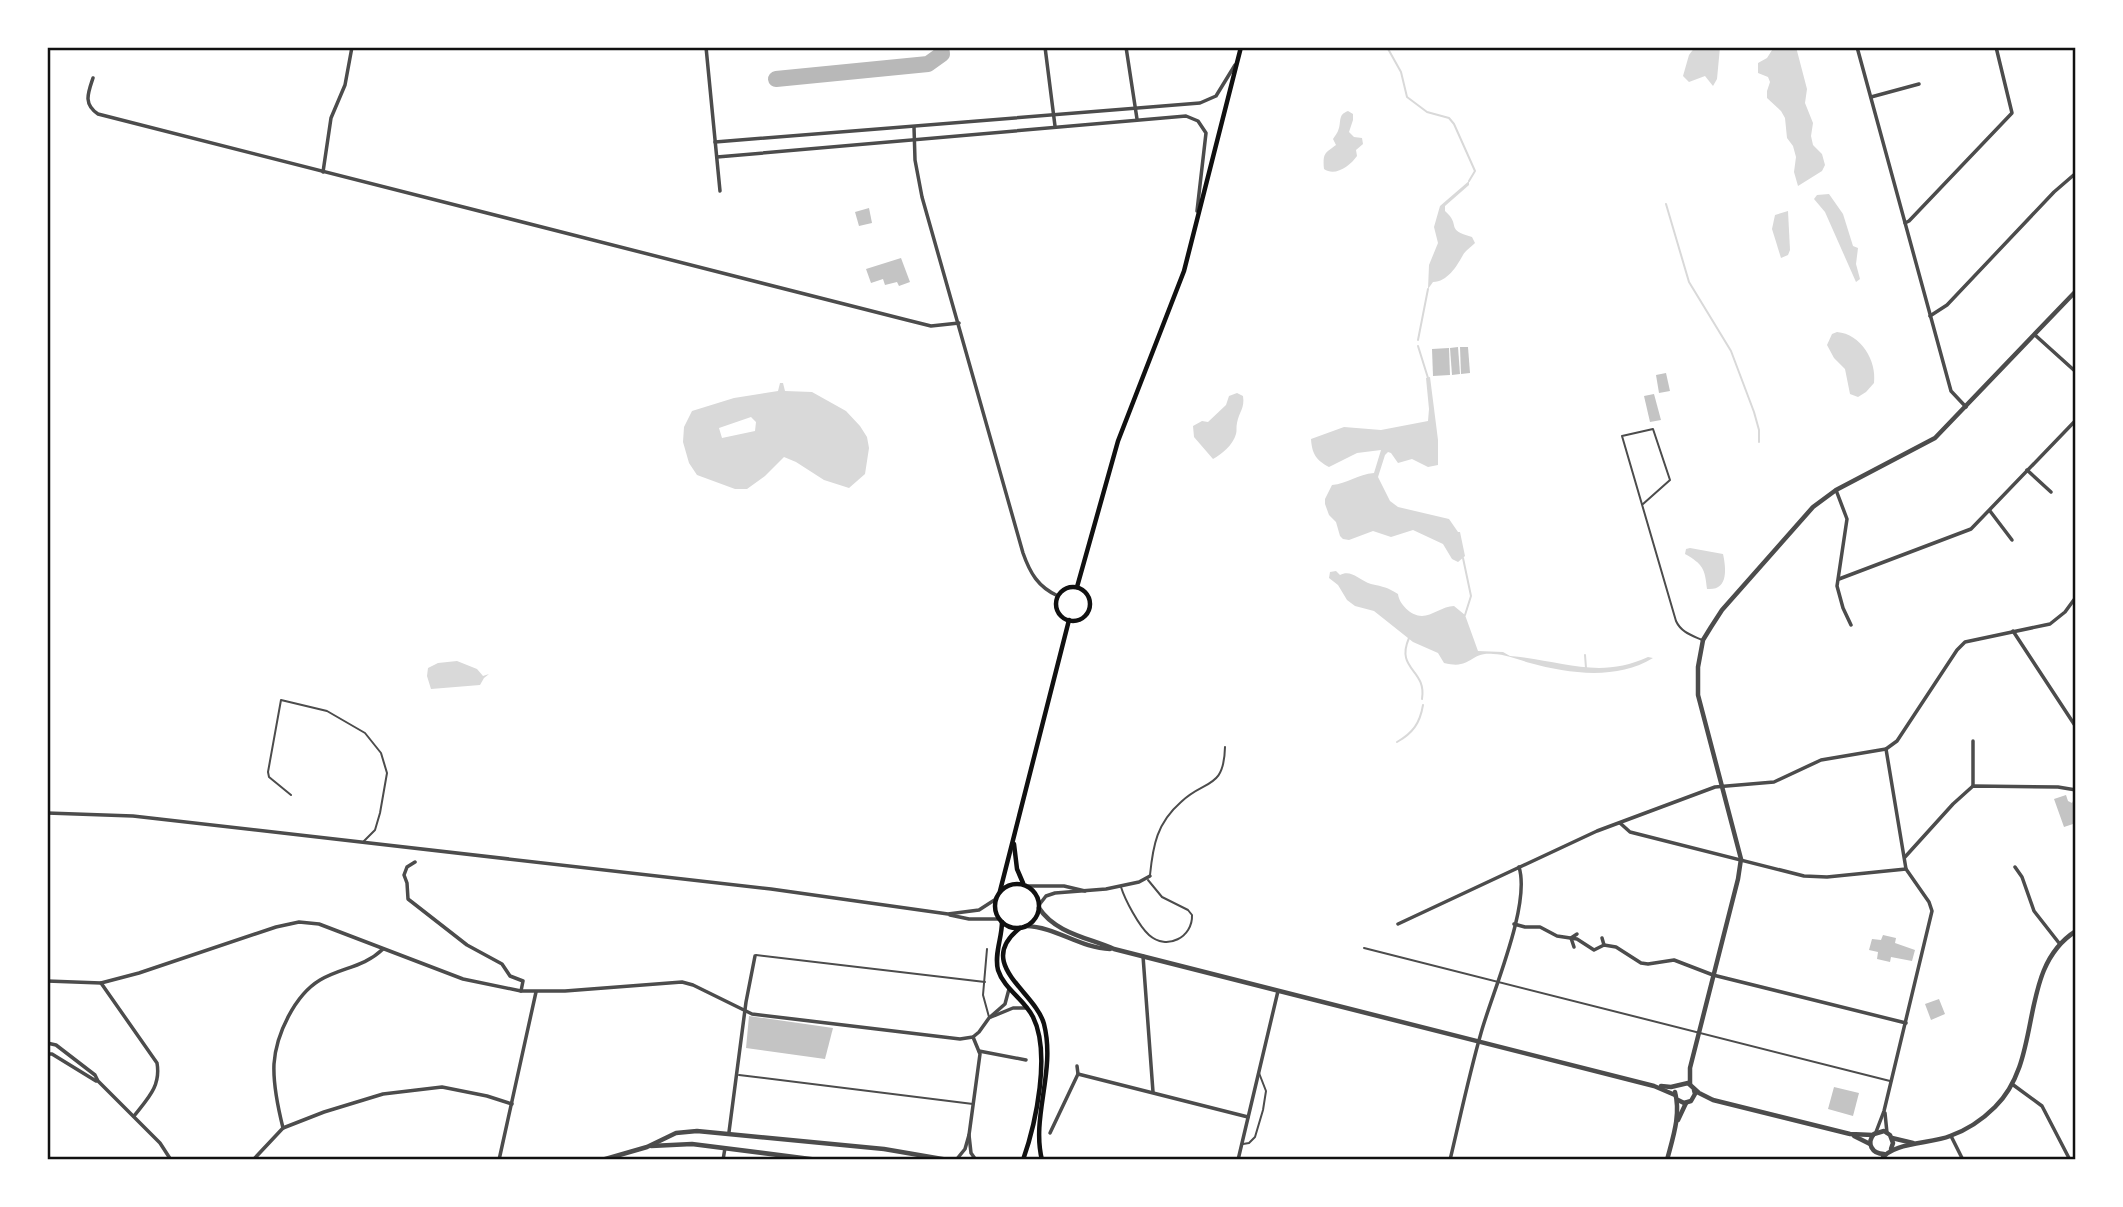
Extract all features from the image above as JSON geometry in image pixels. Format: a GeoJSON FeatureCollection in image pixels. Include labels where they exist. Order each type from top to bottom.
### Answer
{"type":"FeatureCollection","features":[{"type":"Feature","properties":{"kind":"main road"},"geometry":{"type":"LineString","coordinates":[[1077,587],[1118,441],[1173,302],[1197,223],[1241,47]]}},
{"type":"Feature","properties":{"kind":"main road"},"geometry":{"type":"LineString","coordinates":[[1068,587],[1077,587],[1088,594],[1091,606],[1082,619],[1069,620],[1057,611],[1058,596],[1068,587]]}},
{"type":"Feature","properties":{"kind":"main road"},"geometry":{"type":"LineString","coordinates":[[1027,1160],[1041,1057],[1037,1026],[1027,1007],[1009,989],[997,964],[1000,920],[995,906],[1014,841],[1069,620]]}},
{"type":"Feature","properties":{"kind":"main road"},"geometry":{"type":"LineString","coordinates":[[1014,841],[1017,869],[1026,885],[1034,891],[1039,906],[1035,919],[1009,938],[1005,961],[1013,981],[1039,1011],[1046,1032],[1048,1070],[1039,1141],[1042,1160]]}},
{"type":"Feature","properties":{"kind":"main road"},"geometry":{"type":"LineString","coordinates":[[1000,891],[1011,884],[1026,885]]}},
{"type":"Feature","properties":{"kind":"main road"},"geometry":{"type":"LineString","coordinates":[[1000,920],[1007,926],[1023,927]]}},
{"type":"Feature","properties":{"kind":"street"},"geometry":{"type":"LineString","coordinates":[[323,172],[331,118],[345,85],[352,47]]}},
{"type":"Feature","properties":{"kind":"street"},"geometry":{"type":"LineString","coordinates":[[706,47],[720,191]]}},
{"type":"Feature","properties":{"kind":"street"},"geometry":{"type":"LineString","coordinates":[[1045,47],[1055,126]]}},
{"type":"Feature","properties":{"kind":"street"},"geometry":{"type":"LineString","coordinates":[[1126,47],[1137,119]]}},
{"type":"Feature","properties":{"kind":"street"},"geometry":{"type":"LineString","coordinates":[[1857,47],[1951,391],[1966,407]]}},
{"type":"Feature","properties":{"kind":"street"},"geometry":{"type":"LineString","coordinates":[[1905,223],[1929,202],[2012,113],[1996,47]]}},
{"type":"Feature","properties":{"kind":"street"},"geometry":{"type":"LineString","coordinates":[[715,142],[1209,101],[1221,89],[1238,59]]}},
{"type":"Feature","properties":{"kind":"street"},"geometry":{"type":"LineString","coordinates":[[93,78],[87,95],[92,109],[98,114],[931,326],[959,323]]}},
{"type":"Feature","properties":{"kind":"street"},"geometry":{"type":"LineString","coordinates":[[1871,97],[1919,84]]}},
{"type":"Feature","properties":{"kind":"street"},"geometry":{"type":"LineString","coordinates":[[717,157],[1186,116],[1198,121],[1204,128],[1206,139],[1197,223]]}},
{"type":"Feature","properties":{"kind":"street"},"geometry":{"type":"LineString","coordinates":[[914,126],[917,175],[1026,562],[1038,583],[1058,596]]}},
{"type":"Feature","properties":{"kind":"street"},"geometry":{"type":"LineString","coordinates":[[1930,316],[1947,305],[2054,192],[2076,173]]}},
{"type":"Feature","properties":{"kind":"street"},"geometry":{"type":"LineString","coordinates":[[1677,1121],[1676,1097],[1690,1068],[1741,859],[1698,695],[1698,667],[1703,640],[1722,610],[1813,507],[1836,490],[1935,438],[2076,291]]}},
{"type":"Feature","properties":{"kind":"street"},"geometry":{"type":"LineString","coordinates":[[2035,335],[2076,372]]}},
{"type":"Feature","properties":{"kind":"street"},"geometry":{"type":"LineString","coordinates":[[1839,579],[1971,529],[2076,420]]}},
{"type":"Feature","properties":{"kind":"street"},"geometry":{"type":"LineString","coordinates":[[2027,470],[2051,492]]}},
{"type":"Feature","properties":{"kind":"street"},"geometry":{"type":"LineString","coordinates":[[1836,490],[1847,519],[1837,586],[1851,625]]}},
{"type":"Feature","properties":{"kind":"street"},"geometry":{"type":"LineString","coordinates":[[1990,511],[2012,540]]}},
{"type":"Feature","properties":{"kind":"street"},"geometry":{"type":"LineString","coordinates":[[1398,924],[1597,831],[1723,786],[1774,782],[1829,757],[1886,749],[1897,741],[1965,642],[2050,624],[2059,619],[2076,597]]}},
{"type":"Feature","properties":{"kind":"street"},"geometry":{"type":"LineString","coordinates":[[2013,631],[2076,727]]}},
{"type":"Feature","properties":{"kind":"street"},"geometry":{"type":"LineString","coordinates":[[1973,741],[1973,786]]}},
{"type":"Feature","properties":{"kind":"street"},"geometry":{"type":"LineString","coordinates":[[1870,1144],[1884,1111],[1932,911],[1931,905],[1906,869],[1886,749]]}},
{"type":"Feature","properties":{"kind":"street"},"geometry":{"type":"LineString","coordinates":[[1905,857],[1973,786],[2058,787],[2076,790]]}},
{"type":"Feature","properties":{"kind":"street"},"geometry":{"type":"LineString","coordinates":[[47,813],[133,816],[771,889],[948,914],[961,919],[1000,920]]}},
{"type":"Feature","properties":{"kind":"street"},"geometry":{"type":"LineString","coordinates":[[1620,823],[1630,832],[1815,877],[1906,869]]}},
{"type":"Feature","properties":{"kind":"street"},"geometry":{"type":"LineString","coordinates":[[415,862],[407,867],[404,875],[408,899],[467,945],[502,964],[510,976],[523,981],[521,991]]}},
{"type":"Feature","properties":{"kind":"street"},"geometry":{"type":"LineString","coordinates":[[1450,1160],[1479,1041],[1499,983],[1514,924],[1524,880],[1519,867]]}},
{"type":"Feature","properties":{"kind":"street"},"geometry":{"type":"LineString","coordinates":[[2015,867],[2022,877],[2034,911],[2059,943]]}},
{"type":"Feature","properties":{"kind":"street"},"geometry":{"type":"LineString","coordinates":[[1114,949],[1061,928],[1046,918],[1039,906],[1046,896],[1055,892],[1121,886],[1148,877]]}},
{"type":"Feature","properties":{"kind":"street"},"geometry":{"type":"LineString","coordinates":[[1026,885],[1064,886],[1087,891]]}},
{"type":"Feature","properties":{"kind":"street"},"geometry":{"type":"LineString","coordinates":[[948,914],[979,910],[996,899]]}},
{"type":"Feature","properties":{"kind":"street"},"geometry":{"type":"LineString","coordinates":[[47,981],[101,983],[299,922],[319,924],[463,979],[521,991],[682,982],[746,1012],[947,1038],[973,1037],[1008,1000],[1009,989]]}},
{"type":"Feature","properties":{"kind":"street"},"geometry":{"type":"LineString","coordinates":[[1514,924],[1525,927],[1541,926],[1558,936],[1577,939],[1594,950],[1604,945],[1623,950],[1641,963],[1674,960],[1713,975],[1906,1023]]}},
{"type":"Feature","properties":{"kind":"street"},"geometry":{"type":"LineString","coordinates":[[1023,927],[1048,929],[1091,946],[1143,956],[1654,1086],[1689,1101],[1713,1100],[1850,1134],[1870,1144],[1873,1150],[1872,1160]]}},
{"type":"Feature","properties":{"kind":"street"},"geometry":{"type":"LineString","coordinates":[[1881,1160],[1891,1149],[1951,1136],[1975,1124],[1997,1105],[2012,1084],[2023,1058],[2044,967],[2059,943],[2076,931]]}},
{"type":"Feature","properties":{"kind":"street"},"geometry":{"type":"LineString","coordinates":[[1571,938],[1577,934]]}},
{"type":"Feature","properties":{"kind":"street"},"geometry":{"type":"LineString","coordinates":[[1571,938],[1574,947]]}},
{"type":"Feature","properties":{"kind":"street"},"geometry":{"type":"LineString","coordinates":[[1602,938],[1604,945]]}},
{"type":"Feature","properties":{"kind":"street"},"geometry":{"type":"LineString","coordinates":[[283,1128],[274,1063],[280,1036],[292,1012],[304,993],[315,983],[372,959],[383,949]]}},
{"type":"Feature","properties":{"kind":"street"},"geometry":{"type":"LineString","coordinates":[[729,1132],[755,956]]}},
{"type":"Feature","properties":{"kind":"street"},"geometry":{"type":"LineString","coordinates":[[1143,956],[1153,1092]]}},
{"type":"Feature","properties":{"kind":"street"},"geometry":{"type":"LineString","coordinates":[[101,983],[156,1063],[159,1076],[152,1093],[134,1116]]}},
{"type":"Feature","properties":{"kind":"street"},"geometry":{"type":"LineString","coordinates":[[1238,1160],[1278,991]]}},
{"type":"Feature","properties":{"kind":"street"},"geometry":{"type":"LineString","coordinates":[[499,1160],[537,992]]}},
{"type":"Feature","properties":{"kind":"street"},"geometry":{"type":"LineString","coordinates":[[989,1018],[1013,1008],[1027,1007]]}},
{"type":"Feature","properties":{"kind":"street"},"geometry":{"type":"LineString","coordinates":[[973,1037],[979,1051],[970,1135],[971,1153],[976,1160]]}},
{"type":"Feature","properties":{"kind":"street"},"geometry":{"type":"LineString","coordinates":[[47,1043],[56,1045],[95,1075],[98,1082]]}},
{"type":"Feature","properties":{"kind":"street"},"geometry":{"type":"LineString","coordinates":[[979,1051],[1026,1060]]}},
{"type":"Feature","properties":{"kind":"street"},"geometry":{"type":"LineString","coordinates":[[47,1054],[52,1054],[98,1082],[160,1143],[170,1159]]}},
{"type":"Feature","properties":{"kind":"street"},"geometry":{"type":"LineString","coordinates":[[1050,1133],[1078,1074],[1077,1066]]}},
{"type":"Feature","properties":{"kind":"street"},"geometry":{"type":"LineString","coordinates":[[1667,1160],[1677,1121],[1689,1101],[1692,1086],[1690,1068]]}},
{"type":"Feature","properties":{"kind":"street"},"geometry":{"type":"LineString","coordinates":[[1078,1074],[1248,1117]]}},
{"type":"Feature","properties":{"kind":"street"},"geometry":{"type":"LineString","coordinates":[[2012,1084],[2042,1106],[2073,1160]]}},
{"type":"Feature","properties":{"kind":"street"},"geometry":{"type":"LineString","coordinates":[[1654,1086],[1692,1086],[1713,1100]]}},
{"type":"Feature","properties":{"kind":"street"},"geometry":{"type":"LineString","coordinates":[[253,1160],[283,1128],[363,1098],[426,1088],[453,1089],[512,1104]]}},
{"type":"Feature","properties":{"kind":"street"},"geometry":{"type":"LineString","coordinates":[[1884,1111],[1887,1133],[1892,1138],[1917,1144]]}},
{"type":"Feature","properties":{"kind":"street"},"geometry":{"type":"LineString","coordinates":[[647,1147],[677,1133],[729,1132],[884,1149],[948,1160]]}},
{"type":"Feature","properties":{"kind":"street"},"geometry":{"type":"LineString","coordinates":[[1850,1134],[1887,1133]]}},
{"type":"Feature","properties":{"kind":"street"},"geometry":{"type":"LineString","coordinates":[[956,1160],[965,1149],[970,1135]]}},
{"type":"Feature","properties":{"kind":"street"},"geometry":{"type":"LineString","coordinates":[[1951,1136],[1963,1160]]}},
{"type":"Feature","properties":{"kind":"street"},"geometry":{"type":"LineString","coordinates":[[1891,1149],[1892,1138]]}},
{"type":"Feature","properties":{"kind":"street"},"geometry":{"type":"LineString","coordinates":[[602,1160],[647,1147],[678,1143],[818,1160]]}},
{"type":"Feature","properties":{"kind":"street"},"geometry":{"type":"LineString","coordinates":[[723,1160],[725,1148]]}},
{"type":"Feature","properties":{"kind":"street"},"geometry":{"type":"LineString","coordinates":[[1873,1150],[1884,1154]]}},
{"type":"Feature","properties":{"kind":"lane"},"geometry":{"type":"LineString","coordinates":[[1643,504],[1670,480],[1653,429],[1622,436],[1679,627],[1703,640]]}},
{"type":"Feature","properties":{"kind":"lane"},"geometry":{"type":"LineString","coordinates":[[291,795],[269,777],[268,772],[281,700],[327,711],[365,733],[381,752],[387,773],[380,813],[375,830],[363,842]]}},
{"type":"Feature","properties":{"kind":"lane"},"geometry":{"type":"LineString","coordinates":[[1121,886],[1124,898],[1150,936],[1169,942],[1182,938],[1191,926],[1192,915],[1188,910],[1162,897],[1148,877],[1153,844],[1164,820],[1182,800],[1216,779],[1224,766],[1225,747]]}},
{"type":"Feature","properties":{"kind":"lane"},"geometry":{"type":"LineString","coordinates":[[1364,948],[1891,1082]]}},
{"type":"Feature","properties":{"kind":"lane"},"geometry":{"type":"LineString","coordinates":[[987,949],[983,995],[989,1018]]}},
{"type":"Feature","properties":{"kind":"lane"},"geometry":{"type":"LineString","coordinates":[[755,956],[760,954],[985,982]]}},
{"type":"Feature","properties":{"kind":"lane"},"geometry":{"type":"LineString","coordinates":[[1242,1143],[1249,1143],[1255,1137],[1263,1110],[1266,1091],[1259,1072]]}},
{"type":"Feature","properties":{"kind":"lane"},"geometry":{"type":"LineString","coordinates":[[737,1075],[974,1104]]}},
{"type":"Feature","properties":{"kind":"shaded area"},"geometry":{"type":"Polygon","coordinates":[[[1695,47],[1720,47],[1717,79],[1713,86],[1705,76],[1689,82],[1683,76],[1689,55],[1695,47]]]}},
{"type":"Feature","properties":{"kind":"shaded area"},"geometry":{"type":"Polygon","coordinates":[[[1774,47],[1796,47],[1807,89],[1805,103],[1813,123],[1813,145],[1822,154],[1825,165],[1822,171],[1798,186],[1794,172],[1796,157],[1787,138],[1785,118],[1767,98],[1770,82],[1768,77],[1758,73],[1758,63],[1767,58],[1774,47]]]}},
{"type":"Feature","properties":{"kind":"shaded area"},"geometry":{"type":"Polygon","coordinates":[[[1348,111],[1353,114],[1349,132],[1354,137],[1362,138],[1363,144],[1356,150],[1357,156],[1346,167],[1328,171],[1324,169],[1324,157],[1336,145],[1333,139],[1341,117],[1348,111]]]}},
{"type":"Feature","properties":{"kind":"shaded area"},"geometry":{"type":"Polygon","coordinates":[[[1469,181],[1469,185],[1445,206],[1445,211],[1458,232],[1472,237],[1475,243],[1451,273],[1433,282],[1428,289],[1429,265],[1438,243],[1434,227],[1440,206],[1469,181]]]}},
{"type":"Feature","properties":{"kind":"shaded area"},"geometry":{"type":"Polygon","coordinates":[[[1829,194],[1843,214],[1853,246],[1858,248],[1856,264],[1860,279],[1856,282],[1825,212],[1814,199],[1817,195],[1829,194]]]}},
{"type":"Feature","properties":{"kind":"shaded area"},"geometry":{"type":"Polygon","coordinates":[[[1788,211],[1790,250],[1788,255],[1781,258],[1772,229],[1775,215],[1788,211]]]}},
{"type":"Feature","properties":{"kind":"shaded area"},"geometry":{"type":"Polygon","coordinates":[[[1837,332],[1860,343],[1873,366],[1874,383],[1858,397],[1850,394],[1845,369],[1834,358],[1827,345],[1832,334],[1837,332]]]}},
{"type":"Feature","properties":{"kind":"shaded area"},"geometry":{"type":"Polygon","coordinates":[[[1430,377],[1438,440],[1438,465],[1428,467],[1412,459],[1398,463],[1388,452],[1378,477],[1390,501],[1398,507],[1449,519],[1460,532],[1465,556],[1458,562],[1452,559],[1443,544],[1413,530],[1391,537],[1373,531],[1349,540],[1343,539],[1336,522],[1329,515],[1325,499],[1332,485],[1374,473],[1381,450],[1357,453],[1329,467],[1314,453],[1311,439],[1344,427],[1381,430],[1428,421],[1426,378],[1430,377]]]}},
{"type":"Feature","properties":{"kind":"shaded area"},"geometry":{"type":"Polygon","coordinates":[[[780,383],[783,383],[785,391],[812,392],[846,411],[867,437],[869,448],[865,474],[849,488],[824,480],[784,457],[747,489],[735,489],[697,475],[689,463],[683,442],[684,427],[692,411],[734,398],[778,391],[780,383]],[[751,417],[719,428],[722,438],[755,431],[756,422],[751,417]]]}},
{"type":"Feature","properties":{"kind":"shaded area"},"geometry":{"type":"Polygon","coordinates":[[[1237,393],[1243,396],[1243,407],[1236,434],[1227,449],[1213,459],[1194,437],[1193,426],[1202,421],[1208,422],[1226,405],[1229,396],[1237,393]]]}},
{"type":"Feature","properties":{"kind":"shaded area"},"geometry":{"type":"Polygon","coordinates":[[[1686,549],[1723,554],[1725,572],[1723,582],[1719,586],[1707,589],[1702,568],[1685,554],[1686,549]]]}},
{"type":"Feature","properties":{"kind":"shaded area"},"geometry":{"type":"Polygon","coordinates":[[[1336,571],[1340,575],[1351,574],[1391,590],[1398,594],[1406,609],[1414,614],[1426,616],[1454,606],[1465,615],[1478,651],[1503,652],[1510,656],[1596,668],[1653,658],[1624,670],[1593,673],[1545,667],[1498,654],[1485,654],[1460,664],[1444,663],[1438,653],[1413,642],[1374,611],[1355,606],[1347,600],[1338,585],[1329,578],[1330,572],[1336,571]]]}},
{"type":"Feature","properties":{"kind":"shaded area"},"geometry":{"type":"Polygon","coordinates":[[[457,661],[477,669],[483,676],[489,674],[480,685],[431,689],[427,676],[428,668],[438,663],[457,661]]]}},
{"type":"Feature","properties":{"kind":"building"},"geometry":{"type":"Polygon","coordinates":[[[869,208],[872,223],[859,226],[855,212],[869,208]]]}},
{"type":"Feature","properties":{"kind":"building"},"geometry":{"type":"Polygon","coordinates":[[[901,258],[910,282],[899,286],[897,282],[885,285],[883,279],[871,283],[866,269],[901,258]]]}},
{"type":"Feature","properties":{"kind":"building"},"geometry":{"type":"Polygon","coordinates":[[[1458,347],[1460,374],[1452,375],[1450,348],[1458,347]]]}},
{"type":"Feature","properties":{"kind":"building"},"geometry":{"type":"Polygon","coordinates":[[[1460,347],[1468,347],[1470,373],[1461,374],[1460,347]]]}},
{"type":"Feature","properties":{"kind":"building"},"geometry":{"type":"Polygon","coordinates":[[[1449,348],[1450,375],[1433,376],[1432,349],[1449,348]]]}},
{"type":"Feature","properties":{"kind":"building"},"geometry":{"type":"Polygon","coordinates":[[[1666,373],[1670,391],[1659,393],[1656,375],[1666,373]]]}},
{"type":"Feature","properties":{"kind":"building"},"geometry":{"type":"Polygon","coordinates":[[[1654,394],[1661,420],[1650,422],[1644,396],[1654,394]]]}},
{"type":"Feature","properties":{"kind":"building"},"geometry":{"type":"Polygon","coordinates":[[[2066,795],[2072,803],[2076,795],[2076,823],[2064,827],[2054,799],[2066,795]]]}},
{"type":"Feature","properties":{"kind":"building"},"geometry":{"type":"Polygon","coordinates":[[[1883,935],[1896,938],[1895,943],[1915,950],[1912,961],[1891,957],[1890,962],[1877,959],[1878,952],[1869,950],[1872,939],[1881,940],[1883,935]]]}},
{"type":"Feature","properties":{"kind":"building"},"geometry":{"type":"Polygon","coordinates":[[[1939,999],[1945,1014],[1931,1020],[1925,1004],[1939,999]]]}},
{"type":"Feature","properties":{"kind":"building"},"geometry":{"type":"Polygon","coordinates":[[[749,1016],[833,1028],[825,1059],[746,1048],[749,1016]]]}},
{"type":"Feature","properties":{"kind":"building"},"geometry":{"type":"Polygon","coordinates":[[[1834,1087],[1859,1093],[1853,1116],[1828,1109],[1834,1087]]]}},
{"type":"Feature","properties":{"kind":"waterway"},"geometry":{"type":"LineString","coordinates":[[1387,47],[1401,72],[1407,97],[1427,112],[1449,118],[1454,124],[1475,171],[1469,181]]}},
{"type":"Feature","properties":{"kind":"waterway"},"geometry":{"type":"LineString","coordinates":[[1666,204],[1689,282],[1731,351],[1754,412],[1759,442]]}},
{"type":"Feature","properties":{"kind":"waterway"},"geometry":{"type":"LineString","coordinates":[[1418,340],[1428,289]]}},
{"type":"Feature","properties":{"kind":"waterway"},"geometry":{"type":"LineString","coordinates":[[1418,346],[1428,378]]}},
{"type":"Feature","properties":{"kind":"waterway"},"geometry":{"type":"LineString","coordinates":[[1463,558],[1471,596],[1465,615]]}},
{"type":"Feature","properties":{"kind":"waterway"},"geometry":{"type":"LineString","coordinates":[[1409,638],[1406,657],[1420,681],[1422,699]]}},
{"type":"Feature","properties":{"kind":"waterway"},"geometry":{"type":"LineString","coordinates":[[1585,655],[1586,668]]}},
{"type":"Feature","properties":{"kind":"waterway"},"geometry":{"type":"LineString","coordinates":[[1397,742],[1415,727],[1423,705]]}},
{"type":"Feature","properties":{"kind":"taxiway"},"geometry":{"type":"LineString","coordinates":[[776,79],[928,64],[942,54],[941,47]]}}]}
